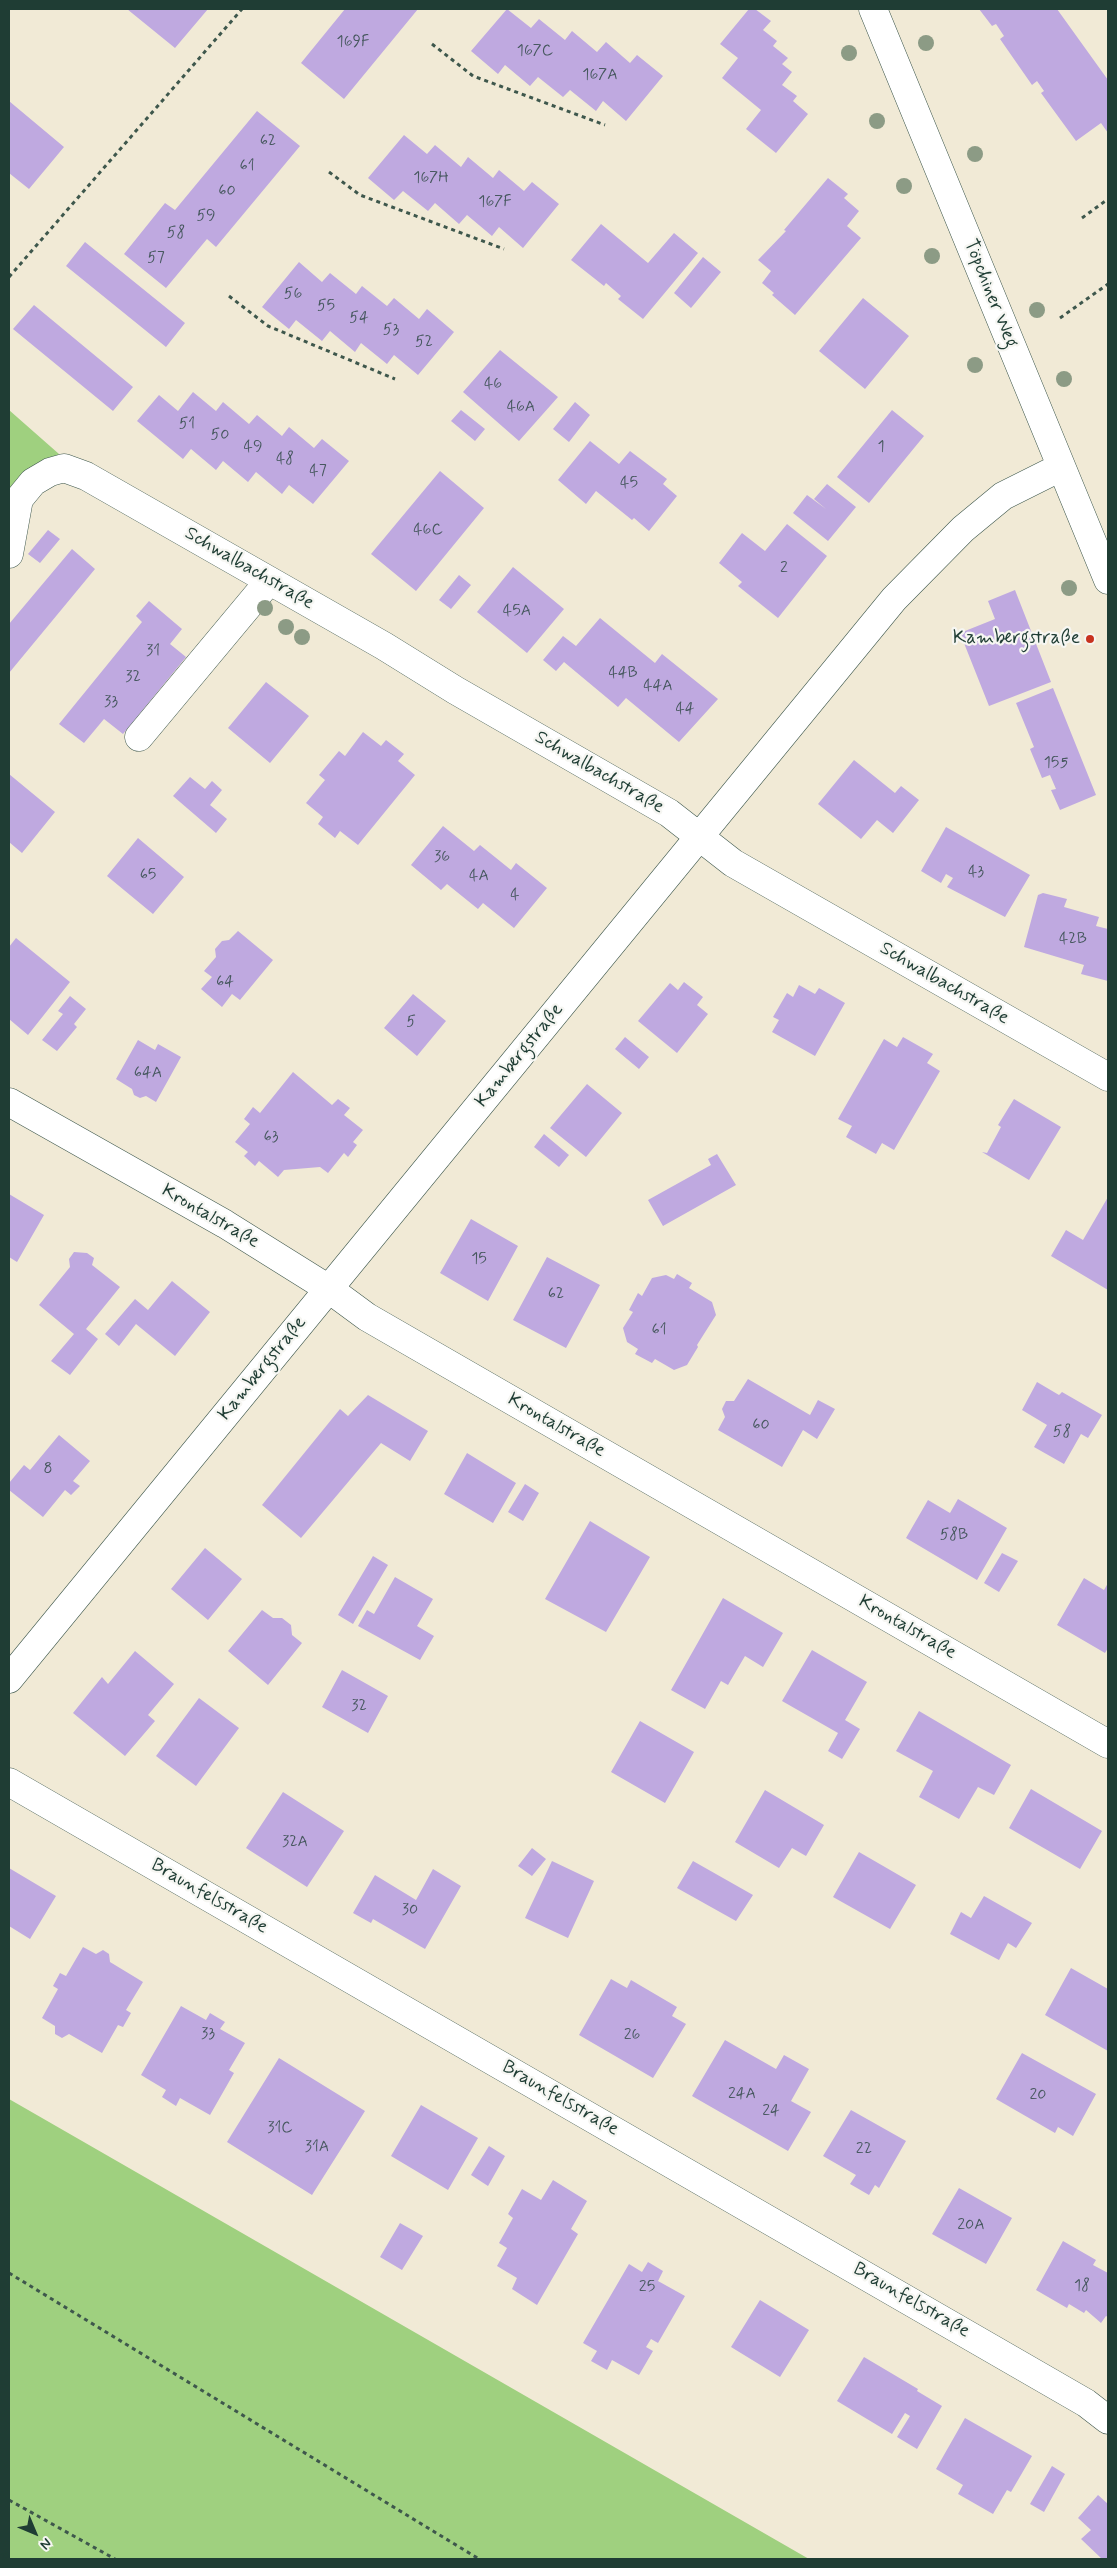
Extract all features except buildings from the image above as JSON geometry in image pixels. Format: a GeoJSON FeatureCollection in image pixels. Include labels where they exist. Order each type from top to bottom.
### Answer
{"type":"FeatureCollection","features":[{"type":"Feature","properties":{"kind":"street","name":"Töpchiner Weg"},"geometry":{"type":"LineString","coordinates":[[873,9],[1108,580]]}},
{"type":"Feature","properties":{"kind":"street","name":"Kambergstraße"},"geometry":{"type":"LineString","coordinates":[[9,1679],[894,600],[956,536],[1003,496],[1061,467]]}},
{"type":"Feature","properties":{"kind":"street","name":"Schwalbachstraße"},"geometry":{"type":"LineString","coordinates":[[9,554],[19,499],[33,482],[50,472],[64,468],[86,476],[669,813],[733,864],[1108,1077]]}},
{"type":"Feature","properties":{"kind":"street"},"geometry":{"type":"LineString","coordinates":[[139,737],[269,581]]}},
{"type":"Feature","properties":{"kind":"street","name":"Krontalstraße"},"geometry":{"type":"LineString","coordinates":[[9,1102],[225,1224],[329,1289],[367,1318],[1108,1744]]}},
{"type":"Feature","properties":{"kind":"street","name":"Braunfelsstraße"},"geometry":{"type":"LineString","coordinates":[[9,1782],[1086,2403],[1108,2420]]}},
{"type":"Feature","properties":{"kind":"path"},"geometry":{"type":"LineString","coordinates":[[9,277],[242,9]]}},
{"type":"Feature","properties":{"kind":"path"},"geometry":{"type":"LineString","coordinates":[[432,44],[473,76],[604,125]]}},
{"type":"Feature","properties":{"kind":"path"},"geometry":{"type":"LineString","coordinates":[[330,172],[360,195],[504,249]]}},
{"type":"Feature","properties":{"kind":"path"},"geometry":{"type":"LineString","coordinates":[[1082,218],[1108,199]]}},
{"type":"Feature","properties":{"kind":"path"},"geometry":{"type":"LineString","coordinates":[[1060,318],[1108,284]]}},
{"type":"Feature","properties":{"kind":"path"},"geometry":{"type":"LineString","coordinates":[[229,296],[268,326],[396,379]]}},
{"type":"Feature","properties":{"kind":"path"},"geometry":{"type":"LineString","coordinates":[[9,2273],[479,2559]]}},
{"type":"Feature","properties":{"kind":"path"},"geometry":{"type":"LineString","coordinates":[[9,2500],[115,2559]]}},
{"type":"Feature","properties":{"kind":"green space"},"geometry":{"type":"Polygon","coordinates":[[[9,410],[59,454],[31,469],[9,494],[9,410]]]}},
{"type":"Feature","properties":{"kind":"green space"},"geometry":{"type":"Polygon","coordinates":[[[9,2099],[809,2559],[9,2559],[9,2099]]]}},
{"type":"Feature","properties":{"kind":"place","name":"Kambergstraße"},"geometry":{"type":"Point","coordinates":[1090,639]}}]}
